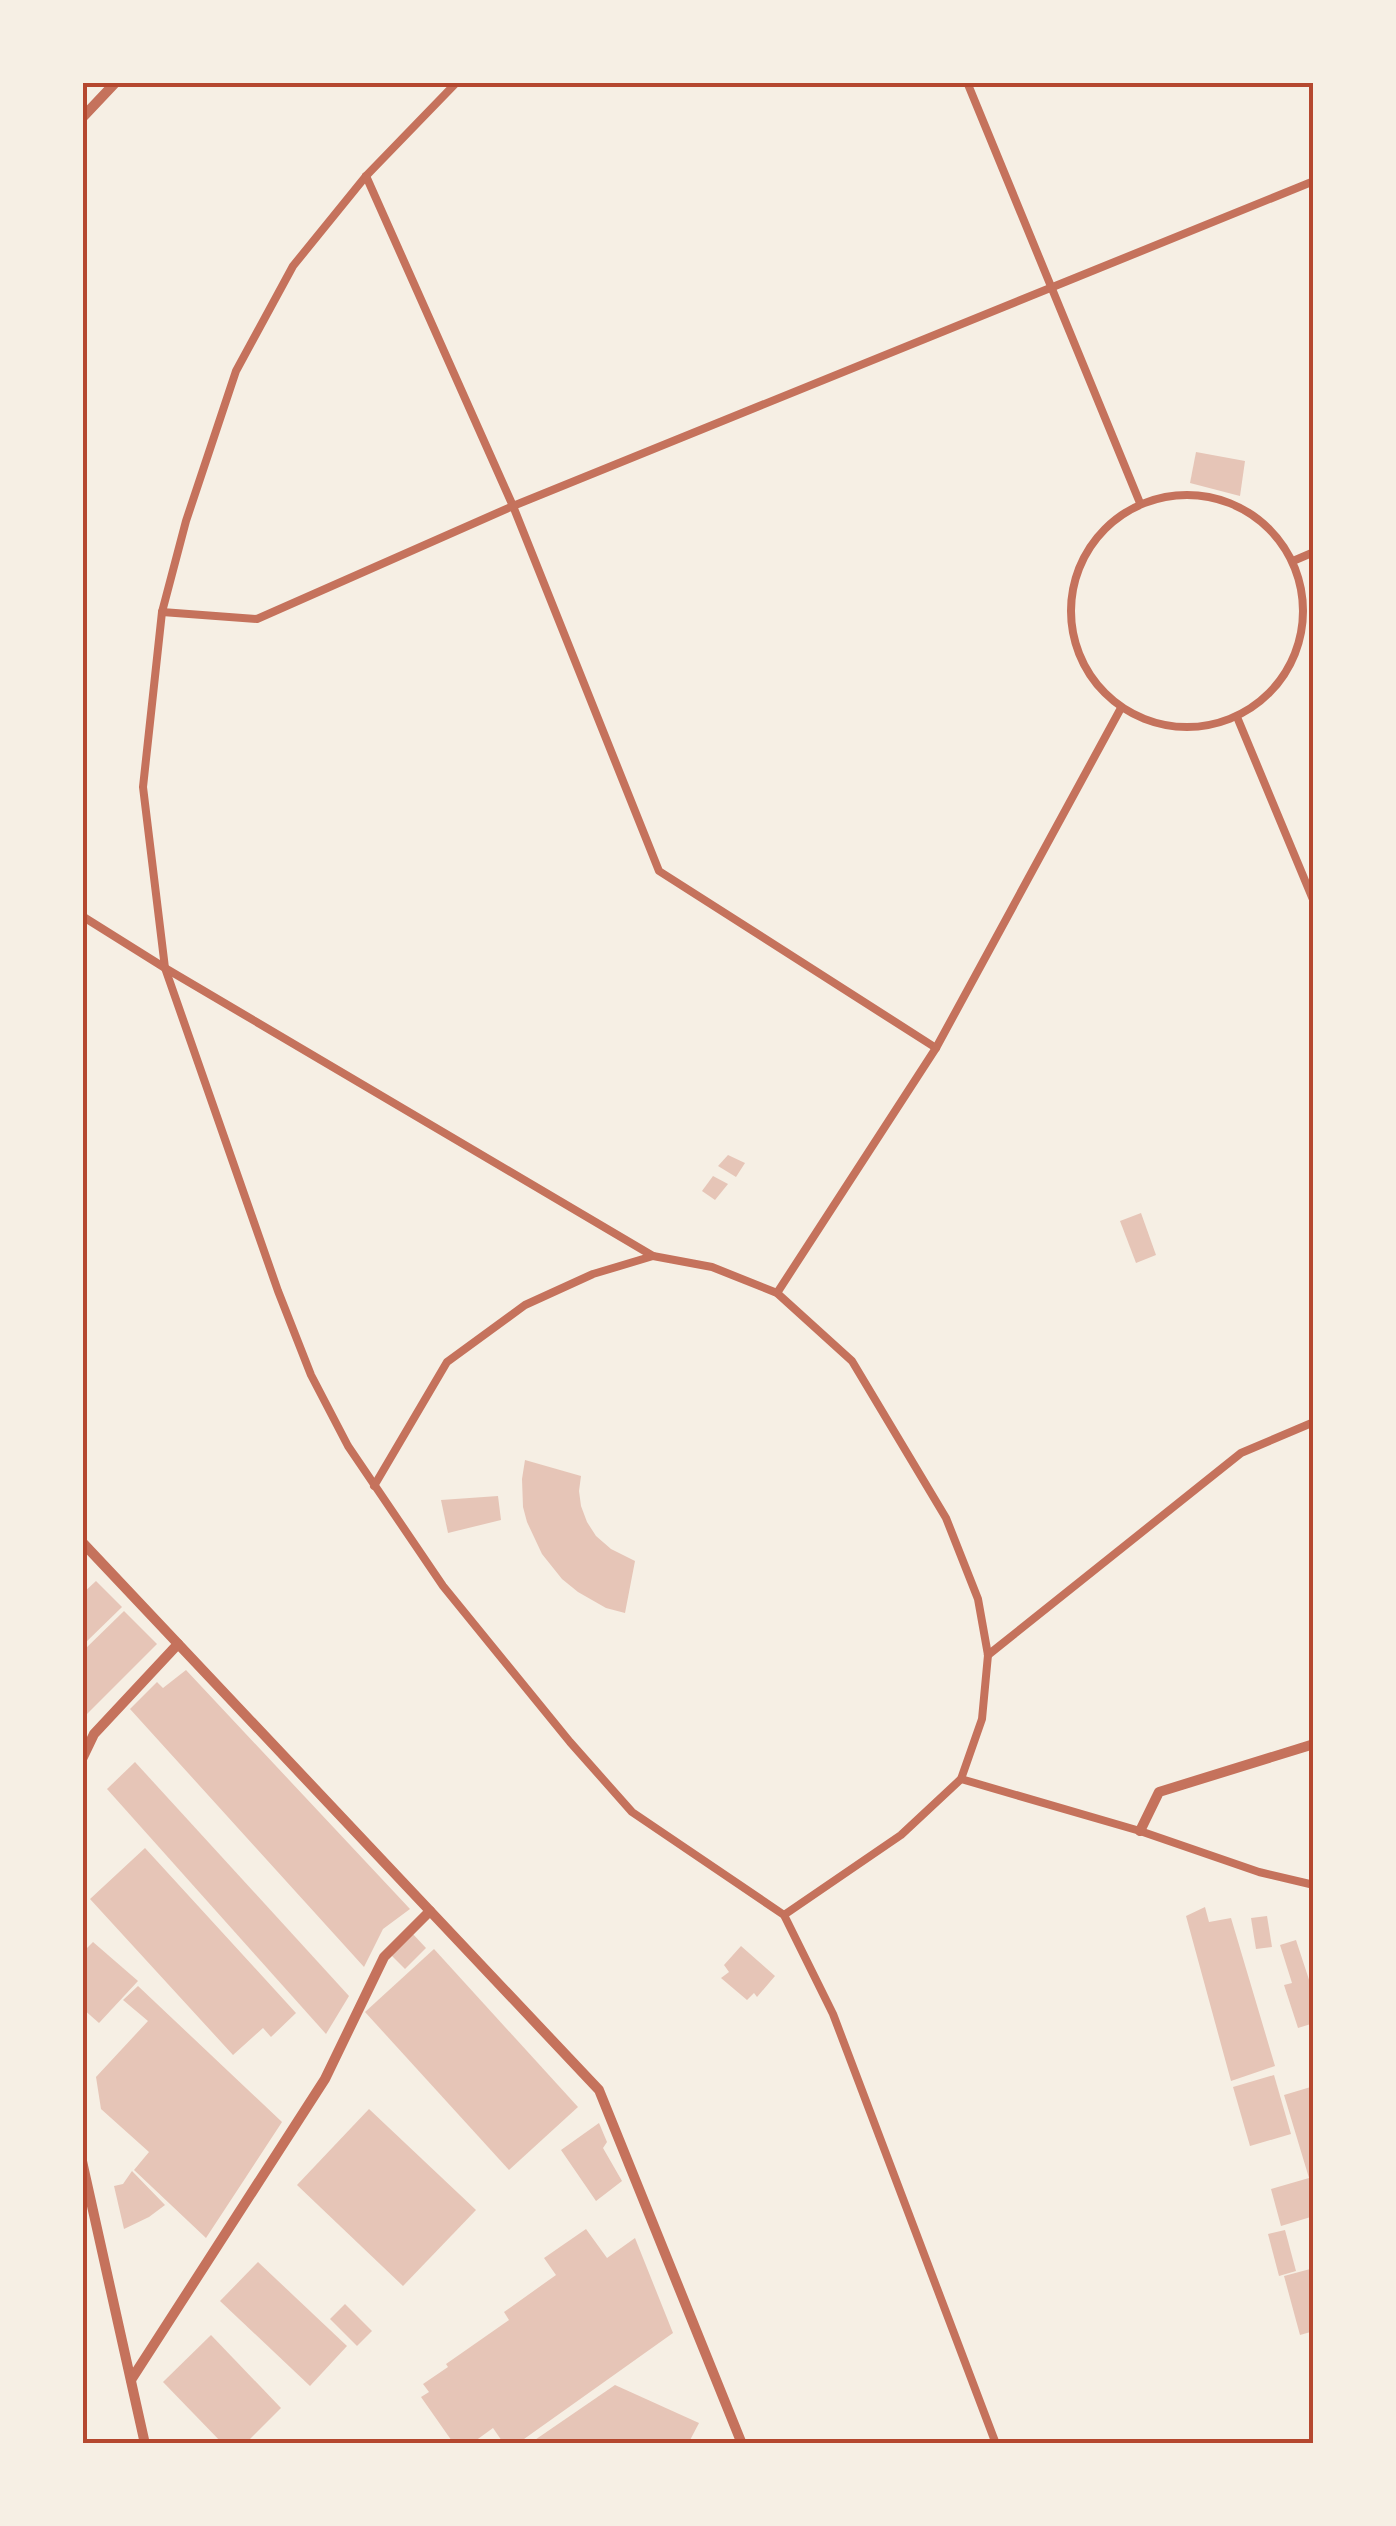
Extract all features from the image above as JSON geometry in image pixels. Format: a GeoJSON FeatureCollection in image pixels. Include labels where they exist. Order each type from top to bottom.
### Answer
{"type":"FeatureCollection","features":[{"type":"Feature","properties":{"kind":"street"},"geometry":{"type":"LineString","coordinates":[[82,118],[116,82]]}},
{"type":"Feature","properties":{"kind":"street"},"geometry":{"type":"LineString","coordinates":[[82,1542],[599,2090],[742,2444]]}},
{"type":"Feature","properties":{"kind":"street"},"geometry":{"type":"LineString","coordinates":[[82,1759],[94,1734],[178,1644]]}},
{"type":"Feature","properties":{"kind":"street"},"geometry":{"type":"LineString","coordinates":[[1140,1830],[1158,1792],[1314,1744]]}},
{"type":"Feature","properties":{"kind":"street"},"geometry":{"type":"LineString","coordinates":[[131,2380],[325,2078],[384,1957],[430,1911]]}},
{"type":"Feature","properties":{"kind":"street"},"geometry":{"type":"LineString","coordinates":[[82,2162],[145,2444]]}},
{"type":"Feature","properties":{"kind":"lane"},"geometry":{"type":"LineString","coordinates":[[456,82],[366,176],[293,266],[236,370],[186,521],[162,612],[143,787],[165,968],[278,1290],[312,1375],[348,1446],[443,1586],[632,1812],[784,1915],[833,2014],[996,2444]]}},
{"type":"Feature","properties":{"kind":"lane"},"geometry":{"type":"LineString","coordinates":[[967,82],[1140,503]]}},
{"type":"Feature","properties":{"kind":"lane"},"geometry":{"type":"LineString","coordinates":[[366,176],[513,506],[659,870],[936,1048]]}},
{"type":"Feature","properties":{"kind":"lane"},"geometry":{"type":"LineString","coordinates":[[162,612],[257,620],[513,506],[1314,181]]}},
{"type":"Feature","properties":{"kind":"lane"},"geometry":{"type":"LineString","coordinates":[[1182,494],[1221,499],[1261,520],[1293,561],[1304,601],[1297,650],[1268,697],[1236,718],[1207,727],[1164,726],[1121,708],[1098,687],[1076,650],[1070,602],[1082,559],[1106,526],[1140,503],[1182,494]]}},
{"type":"Feature","properties":{"kind":"lane"},"geometry":{"type":"LineString","coordinates":[[1293,561],[1314,552]]}},
{"type":"Feature","properties":{"kind":"lane"},"geometry":{"type":"LineString","coordinates":[[776,1293],[936,1048],[1121,708]]}},
{"type":"Feature","properties":{"kind":"lane"},"geometry":{"type":"LineString","coordinates":[[1236,718],[1314,902]]}},
{"type":"Feature","properties":{"kind":"lane"},"geometry":{"type":"LineString","coordinates":[[82,916],[653,1256],[712,1267],[776,1293],[852,1361],[946,1518],[978,1599],[988,1655],[982,1719],[961,1779],[901,1835],[784,1915]]}},
{"type":"Feature","properties":{"kind":"lane"},"geometry":{"type":"LineString","coordinates":[[374,1486],[447,1362],[526,1305],[593,1274],[653,1256]]}},
{"type":"Feature","properties":{"kind":"lane"},"geometry":{"type":"LineString","coordinates":[[988,1655],[1241,1454],[1314,1422]]}},
{"type":"Feature","properties":{"kind":"lane"},"geometry":{"type":"LineString","coordinates":[[961,1779],[1140,1830],[1258,1872],[1314,1885]]}},
{"type":"Feature","properties":{"kind":"building"},"geometry":{"type":"Polygon","coordinates":[[[1196,452],[1245,461],[1240,496],[1190,483],[1196,452]]]}},
{"type":"Feature","properties":{"kind":"building"},"geometry":{"type":"Polygon","coordinates":[[[728,1155],[745,1163],[736,1177],[718,1166],[728,1155]]]}},
{"type":"Feature","properties":{"kind":"building"},"geometry":{"type":"Polygon","coordinates":[[[713,1176],[728,1184],[715,1200],[702,1191],[713,1176]]]}},
{"type":"Feature","properties":{"kind":"building"},"geometry":{"type":"Polygon","coordinates":[[[1141,1213],[1156,1255],[1136,1263],[1120,1221],[1141,1213]]]}},
{"type":"Feature","properties":{"kind":"building"},"geometry":{"type":"Polygon","coordinates":[[[525,1460],[581,1476],[579,1491],[587,1522],[611,1549],[635,1561],[625,1613],[606,1608],[578,1592],[542,1554],[523,1507],[525,1460]]]}},
{"type":"Feature","properties":{"kind":"building"},"geometry":{"type":"Polygon","coordinates":[[[498,1496],[501,1520],[448,1533],[441,1500],[498,1496]]]}},
{"type":"Feature","properties":{"kind":"building"},"geometry":{"type":"Polygon","coordinates":[[[96,1581],[122,1607],[82,1646],[82,1594],[96,1581]]]}},
{"type":"Feature","properties":{"kind":"building"},"geometry":{"type":"Polygon","coordinates":[[[124,1611],[157,1644],[82,1719],[82,1652],[124,1611]]]}},
{"type":"Feature","properties":{"kind":"building"},"geometry":{"type":"Polygon","coordinates":[[[186,1670],[410,1909],[383,1929],[364,1967],[130,1709],[157,1682],[163,1688],[186,1670]]]}},
{"type":"Feature","properties":{"kind":"building"},"geometry":{"type":"Polygon","coordinates":[[[135,1762],[349,1996],[326,2034],[107,1789],[135,1762]]]}},
{"type":"Feature","properties":{"kind":"building"},"geometry":{"type":"Polygon","coordinates":[[[145,1848],[296,2013],[271,2037],[263,2028],[233,2055],[90,1899],[145,1848]]]}},
{"type":"Feature","properties":{"kind":"building"},"geometry":{"type":"Polygon","coordinates":[[[1205,1907],[1209,1922],[1231,1918],[1275,2066],[1231,2081],[1186,1916],[1205,1907]]]}},
{"type":"Feature","properties":{"kind":"building"},"geometry":{"type":"Polygon","coordinates":[[[1267,1916],[1272,1947],[1256,1949],[1251,1918],[1267,1916]]]}},
{"type":"Feature","properties":{"kind":"building"},"geometry":{"type":"Polygon","coordinates":[[[411,1932],[426,1948],[405,1969],[390,1954],[411,1932]]]}},
{"type":"Feature","properties":{"kind":"building"},"geometry":{"type":"Polygon","coordinates":[[[1296,1940],[1314,1995],[1314,2023],[1298,2028],[1284,1985],[1292,1983],[1280,1945],[1296,1940]]]}},
{"type":"Feature","properties":{"kind":"building"},"geometry":{"type":"Polygon","coordinates":[[[93,1942],[138,1981],[99,2023],[82,2008],[82,1953],[93,1942]]]}},
{"type":"Feature","properties":{"kind":"building"},"geometry":{"type":"Polygon","coordinates":[[[741,1946],[775,1976],[757,1997],[754,1993],[747,2000],[721,1978],[729,1972],[724,1965],[741,1946]]]}},
{"type":"Feature","properties":{"kind":"building"},"geometry":{"type":"Polygon","coordinates":[[[434,1949],[578,2107],[509,2170],[365,2012],[434,1949]]]}},
{"type":"Feature","properties":{"kind":"building"},"geometry":{"type":"Polygon","coordinates":[[[138,1986],[282,2122],[206,2238],[134,2170],[149,2152],[101,2109],[96,2077],[148,2021],[123,2000],[138,1986]]]}},
{"type":"Feature","properties":{"kind":"building"},"geometry":{"type":"Polygon","coordinates":[[[1274,2075],[1291,2134],[1250,2146],[1233,2087],[1274,2075]]]}},
{"type":"Feature","properties":{"kind":"building"},"geometry":{"type":"Polygon","coordinates":[[[1314,2086],[1314,2216],[1281,2226],[1271,2189],[1309,2178],[1284,2095],[1314,2086]]]}},
{"type":"Feature","properties":{"kind":"building"},"geometry":{"type":"Polygon","coordinates":[[[369,2109],[476,2210],[403,2286],[297,2185],[369,2109]]]}},
{"type":"Feature","properties":{"kind":"building"},"geometry":{"type":"Polygon","coordinates":[[[599,2123],[607,2142],[603,2148],[622,2181],[596,2201],[561,2150],[599,2123]]]}},
{"type":"Feature","properties":{"kind":"building"},"geometry":{"type":"Polygon","coordinates":[[[132,2171],[165,2205],[124,2229],[114,2186],[123,2184],[132,2171]]]}},
{"type":"Feature","properties":{"kind":"building"},"geometry":{"type":"Polygon","coordinates":[[[586,2229],[607,2258],[635,2238],[673,2333],[517,2444],[504,2444],[493,2428],[471,2444],[454,2444],[421,2397],[429,2392],[423,2384],[509,2320],[504,2312],[556,2275],[544,2258],[586,2229]]]}},
{"type":"Feature","properties":{"kind":"building"},"geometry":{"type":"Polygon","coordinates":[[[1285,2230],[1296,2271],[1279,2276],[1268,2234],[1285,2230]]]}},
{"type":"Feature","properties":{"kind":"building"},"geometry":{"type":"Polygon","coordinates":[[[258,2262],[347,2346],[310,2386],[220,2301],[258,2262]]]}},
{"type":"Feature","properties":{"kind":"building"},"geometry":{"type":"Polygon","coordinates":[[[1314,2268],[1314,2331],[1300,2335],[1284,2276],[1314,2268]]]}},
{"type":"Feature","properties":{"kind":"building"},"geometry":{"type":"Polygon","coordinates":[[[345,2304],[372,2331],[357,2346],[330,2319],[345,2304]]]}},
{"type":"Feature","properties":{"kind":"building"},"geometry":{"type":"Polygon","coordinates":[[[211,2335],[281,2408],[245,2444],[223,2444],[163,2382],[211,2335]]]}},
{"type":"Feature","properties":{"kind":"building"},"geometry":{"type":"Polygon","coordinates":[[[615,2385],[699,2423],[688,2444],[529,2444],[615,2385]]]}}]}
